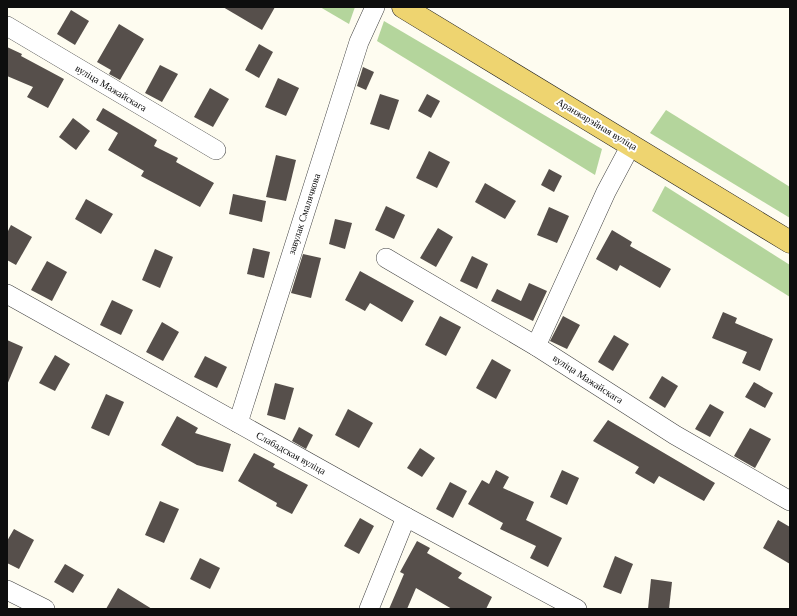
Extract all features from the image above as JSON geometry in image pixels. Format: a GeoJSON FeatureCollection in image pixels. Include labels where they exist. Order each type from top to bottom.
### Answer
{"type":"FeatureCollection","features":[{"type":"Feature","properties":{"kind":"main road","name":"Аранжарэйная вуліца"},"geometry":{"type":"LineString","coordinates":[[403,7],[790,242]]}},
{"type":"Feature","properties":{"kind":"street","name":"завулак Смалячкова"},"geometry":{"type":"LineString","coordinates":[[238,423],[358,42],[375,7]]}},
{"type":"Feature","properties":{"kind":"street","name":"вуліца Мажайскага"},"geometry":{"type":"LineString","coordinates":[[7,26],[216,150]]}},
{"type":"Feature","properties":{"kind":"street"},"geometry":{"type":"LineString","coordinates":[[536,346],[606,192],[631,145]]}},
{"type":"Feature","properties":{"kind":"street","name":"вуліца Мажайскага"},"geometry":{"type":"LineString","coordinates":[[386,258],[536,346],[676,436],[790,501]]}},
{"type":"Feature","properties":{"kind":"street","name":"Слабадская вуліца"},"geometry":{"type":"LineString","coordinates":[[7,294],[406,517],[577,609]]}},
{"type":"Feature","properties":{"kind":"street"},"geometry":{"type":"LineString","coordinates":[[369,609],[406,517]]}},
{"type":"Feature","properties":{"kind":"street"},"geometry":{"type":"LineString","coordinates":[[7,590],[45,609]]}},
{"type":"Feature","properties":{"kind":"green space"},"geometry":{"type":"Polygon","coordinates":[[[320,7],[355,7],[349,24],[320,7]]]}},
{"type":"Feature","properties":{"kind":"green space"},"geometry":{"type":"Polygon","coordinates":[[[384,21],[602,149],[595,175],[377,41],[384,21]]]}},
{"type":"Feature","properties":{"kind":"green space"},"geometry":{"type":"Polygon","coordinates":[[[666,110],[790,187],[790,218],[650,133],[666,110]]]}},
{"type":"Feature","properties":{"kind":"green space"},"geometry":{"type":"Polygon","coordinates":[[[665,186],[790,265],[790,297],[652,211],[665,186]]]}},
{"type":"Feature","properties":{"kind":"building"},"geometry":{"type":"Polygon","coordinates":[[[223,7],[275,7],[262,30],[223,7]]]}},
{"type":"Feature","properties":{"kind":"building"},"geometry":{"type":"Polygon","coordinates":[[[71,10],[89,21],[75,45],[57,34],[71,10]]]}},
{"type":"Feature","properties":{"kind":"building"},"geometry":{"type":"Polygon","coordinates":[[[119,24],[144,39],[120,80],[109,74],[111,70],[97,62],[119,24]]]}},
{"type":"Feature","properties":{"kind":"building"},"geometry":{"type":"Polygon","coordinates":[[[259,44],[273,52],[259,78],[245,70],[259,44]]]}},
{"type":"Feature","properties":{"kind":"building"},"geometry":{"type":"Polygon","coordinates":[[[7,47],[22,54],[21,56],[64,79],[48,108],[27,97],[33,87],[7,76],[7,47]]]}},
{"type":"Feature","properties":{"kind":"building"},"geometry":{"type":"Polygon","coordinates":[[[160,65],[178,74],[162,102],[145,93],[160,65]]]}},
{"type":"Feature","properties":{"kind":"building"},"geometry":{"type":"Polygon","coordinates":[[[363,67],[374,72],[366,90],[357,86],[363,67]]]}},
{"type":"Feature","properties":{"kind":"building"},"geometry":{"type":"Polygon","coordinates":[[[278,78],[299,88],[286,116],[265,107],[278,78]]]}},
{"type":"Feature","properties":{"kind":"building"},"geometry":{"type":"Polygon","coordinates":[[[210,88],[229,99],[213,127],[194,117],[210,88]]]}},
{"type":"Feature","properties":{"kind":"building"},"geometry":{"type":"Polygon","coordinates":[[[380,94],[399,100],[389,130],[370,124],[380,94]]]}},
{"type":"Feature","properties":{"kind":"building"},"geometry":{"type":"Polygon","coordinates":[[[427,94],[440,101],[431,118],[418,111],[427,94]]]}},
{"type":"Feature","properties":{"kind":"building"},"geometry":{"type":"Polygon","coordinates":[[[103,108],[157,140],[154,146],[178,158],[176,162],[214,183],[200,207],[141,176],[144,171],[108,150],[118,133],[96,120],[103,108]]]}},
{"type":"Feature","properties":{"kind":"building"},"geometry":{"type":"Polygon","coordinates":[[[73,118],[90,131],[76,150],[59,137],[73,118]]]}},
{"type":"Feature","properties":{"kind":"building"},"geometry":{"type":"Polygon","coordinates":[[[429,151],[450,162],[437,188],[416,178],[429,151]]]}},
{"type":"Feature","properties":{"kind":"building"},"geometry":{"type":"Polygon","coordinates":[[[276,155],[296,160],[286,201],[266,197],[276,155]]]}},
{"type":"Feature","properties":{"kind":"building"},"geometry":{"type":"Polygon","coordinates":[[[549,169],[562,176],[554,192],[541,185],[549,169]]]}},
{"type":"Feature","properties":{"kind":"building"},"geometry":{"type":"Polygon","coordinates":[[[485,183],[516,201],[505,219],[475,202],[485,183]]]}},
{"type":"Feature","properties":{"kind":"building"},"geometry":{"type":"Polygon","coordinates":[[[233,194],[266,201],[262,222],[229,214],[233,194]]]}},
{"type":"Feature","properties":{"kind":"building"},"geometry":{"type":"Polygon","coordinates":[[[86,199],[113,214],[101,234],[75,219],[86,199]]]}},
{"type":"Feature","properties":{"kind":"building"},"geometry":{"type":"Polygon","coordinates":[[[386,206],[405,215],[394,239],[375,230],[386,206]]]}},
{"type":"Feature","properties":{"kind":"building"},"geometry":{"type":"Polygon","coordinates":[[[549,207],[569,216],[557,243],[537,235],[549,207]]]}},
{"type":"Feature","properties":{"kind":"building"},"geometry":{"type":"Polygon","coordinates":[[[335,219],[352,223],[345,249],[329,244],[335,219]]]}},
{"type":"Feature","properties":{"kind":"building"},"geometry":{"type":"Polygon","coordinates":[[[11,225],[32,237],[16,265],[7,260],[7,233],[11,225]]]}},
{"type":"Feature","properties":{"kind":"building"},"geometry":{"type":"Polygon","coordinates":[[[438,228],[453,237],[436,267],[420,258],[438,228]]]}},
{"type":"Feature","properties":{"kind":"building"},"geometry":{"type":"Polygon","coordinates":[[[612,230],[632,242],[630,246],[671,269],[660,288],[620,265],[617,271],[596,259],[612,230]]]}},
{"type":"Feature","properties":{"kind":"building"},"geometry":{"type":"Polygon","coordinates":[[[253,248],[270,252],[264,278],[247,274],[253,248]]]}},
{"type":"Feature","properties":{"kind":"building"},"geometry":{"type":"Polygon","coordinates":[[[155,249],[173,257],[160,288],[142,280],[155,249]]]}},
{"type":"Feature","properties":{"kind":"building"},"geometry":{"type":"Polygon","coordinates":[[[303,254],[321,258],[311,298],[291,293],[303,254]]]}},
{"type":"Feature","properties":{"kind":"building"},"geometry":{"type":"Polygon","coordinates":[[[472,256],[488,264],[477,289],[460,281],[472,256]]]}},
{"type":"Feature","properties":{"kind":"building"},"geometry":{"type":"Polygon","coordinates":[[[47,261],[67,272],[52,301],[31,290],[47,261]]]}},
{"type":"Feature","properties":{"kind":"building"},"geometry":{"type":"Polygon","coordinates":[[[360,271],[414,301],[402,322],[370,303],[365,311],[345,300],[360,271]]]}},
{"type":"Feature","properties":{"kind":"building"},"geometry":{"type":"Polygon","coordinates":[[[529,283],[547,291],[533,321],[491,301],[497,289],[521,301],[529,283]]]}},
{"type":"Feature","properties":{"kind":"building"},"geometry":{"type":"Polygon","coordinates":[[[112,300],[133,310],[121,335],[100,325],[112,300]]]}},
{"type":"Feature","properties":{"kind":"building"},"geometry":{"type":"Polygon","coordinates":[[[723,312],[737,318],[735,323],[773,339],[760,371],[742,363],[747,352],[712,338],[723,312]]]}},
{"type":"Feature","properties":{"kind":"building"},"geometry":{"type":"Polygon","coordinates":[[[440,316],[461,327],[446,356],[425,345],[440,316]]]}},
{"type":"Feature","properties":{"kind":"building"},"geometry":{"type":"Polygon","coordinates":[[[563,316],[580,325],[567,349],[550,341],[563,316]]]}},
{"type":"Feature","properties":{"kind":"building"},"geometry":{"type":"Polygon","coordinates":[[[162,322],[179,332],[163,361],[146,352],[162,322]]]}},
{"type":"Feature","properties":{"kind":"building"},"geometry":{"type":"Polygon","coordinates":[[[614,335],[629,344],[613,371],[598,362],[614,335]]]}},
{"type":"Feature","properties":{"kind":"building"},"geometry":{"type":"Polygon","coordinates":[[[7,340],[23,347],[7,385],[7,340]]]}},
{"type":"Feature","properties":{"kind":"building"},"geometry":{"type":"Polygon","coordinates":[[[55,355],[70,364],[55,391],[39,383],[55,355]]]}},
{"type":"Feature","properties":{"kind":"building"},"geometry":{"type":"Polygon","coordinates":[[[205,356],[227,367],[217,388],[194,377],[205,356]]]}},
{"type":"Feature","properties":{"kind":"building"},"geometry":{"type":"Polygon","coordinates":[[[492,359],[511,370],[496,399],[476,388],[492,359]]]}},
{"type":"Feature","properties":{"kind":"building"},"geometry":{"type":"Polygon","coordinates":[[[662,376],[678,386],[665,408],[649,398],[662,376]]]}},
{"type":"Feature","properties":{"kind":"building"},"geometry":{"type":"Polygon","coordinates":[[[754,382],[773,393],[765,408],[745,397],[754,382]]]}},
{"type":"Feature","properties":{"kind":"building"},"geometry":{"type":"Polygon","coordinates":[[[275,383],[294,388],[285,420],[267,415],[275,383]]]}},
{"type":"Feature","properties":{"kind":"building"},"geometry":{"type":"Polygon","coordinates":[[[106,394],[124,402],[109,436],[91,428],[106,394]]]}},
{"type":"Feature","properties":{"kind":"building"},"geometry":{"type":"Polygon","coordinates":[[[710,404],[724,412],[710,437],[695,429],[710,404]]]}},
{"type":"Feature","properties":{"kind":"building"},"geometry":{"type":"Polygon","coordinates":[[[348,409],[373,423],[359,448],[335,435],[348,409]]]}},
{"type":"Feature","properties":{"kind":"building"},"geometry":{"type":"Polygon","coordinates":[[[177,416],[198,428],[195,433],[231,444],[223,472],[197,465],[161,445],[177,416]]]}},
{"type":"Feature","properties":{"kind":"building"},"geometry":{"type":"Polygon","coordinates":[[[608,420],[715,483],[704,501],[659,476],[654,484],[635,473],[639,467],[593,441],[608,420]]]}},
{"type":"Feature","properties":{"kind":"building"},"geometry":{"type":"Polygon","coordinates":[[[299,427],[313,435],[306,449],[292,441],[299,427]]]}},
{"type":"Feature","properties":{"kind":"building"},"geometry":{"type":"Polygon","coordinates":[[[750,428],[771,439],[755,468],[734,456],[750,428]]]}},
{"type":"Feature","properties":{"kind":"building"},"geometry":{"type":"Polygon","coordinates":[[[420,448],[435,458],[422,477],[407,468],[420,448]]]}},
{"type":"Feature","properties":{"kind":"building"},"geometry":{"type":"Polygon","coordinates":[[[254,453],[275,464],[273,467],[308,485],[292,514],[276,506],[277,503],[238,481],[254,453]]]}},
{"type":"Feature","properties":{"kind":"building"},"geometry":{"type":"Polygon","coordinates":[[[496,470],[509,477],[503,488],[534,502],[526,520],[562,538],[548,567],[530,558],[536,546],[500,529],[503,523],[468,504],[482,480],[489,484],[496,470]]]}},
{"type":"Feature","properties":{"kind":"building"},"geometry":{"type":"Polygon","coordinates":[[[562,470],[579,478],[567,505],[550,497],[562,470]]]}},
{"type":"Feature","properties":{"kind":"building"},"geometry":{"type":"Polygon","coordinates":[[[450,482],[467,491],[453,518],[436,509],[450,482]]]}},
{"type":"Feature","properties":{"kind":"building"},"geometry":{"type":"Polygon","coordinates":[[[160,501],[179,509],[164,543],[145,535],[160,501]]]}},
{"type":"Feature","properties":{"kind":"building"},"geometry":{"type":"Polygon","coordinates":[[[360,518],[374,526],[359,554],[344,546],[360,518]]]}},
{"type":"Feature","properties":{"kind":"building"},"geometry":{"type":"Polygon","coordinates":[[[778,520],[790,527],[790,564],[763,548],[778,520]]]}},
{"type":"Feature","properties":{"kind":"building"},"geometry":{"type":"Polygon","coordinates":[[[14,529],[34,540],[19,569],[7,563],[7,541],[14,529]]]}},
{"type":"Feature","properties":{"kind":"building"},"geometry":{"type":"Polygon","coordinates":[[[417,541],[430,548],[427,553],[462,573],[458,578],[492,597],[486,609],[452,609],[416,588],[407,609],[389,609],[404,574],[400,572],[417,541]]]}},
{"type":"Feature","properties":{"kind":"building"},"geometry":{"type":"Polygon","coordinates":[[[615,556],[633,564],[621,594],[603,587],[615,556]]]}},
{"type":"Feature","properties":{"kind":"building"},"geometry":{"type":"Polygon","coordinates":[[[200,558],[220,568],[210,589],[190,579],[200,558]]]}},
{"type":"Feature","properties":{"kind":"building"},"geometry":{"type":"Polygon","coordinates":[[[65,564],[84,575],[73,593],[54,582],[65,564]]]}},
{"type":"Feature","properties":{"kind":"building"},"geometry":{"type":"Polygon","coordinates":[[[651,579],[672,582],[669,609],[648,609],[651,579]]]}},
{"type":"Feature","properties":{"kind":"building"},"geometry":{"type":"Polygon","coordinates":[[[118,588],[152,609],[106,609],[118,588]]]}}]}
